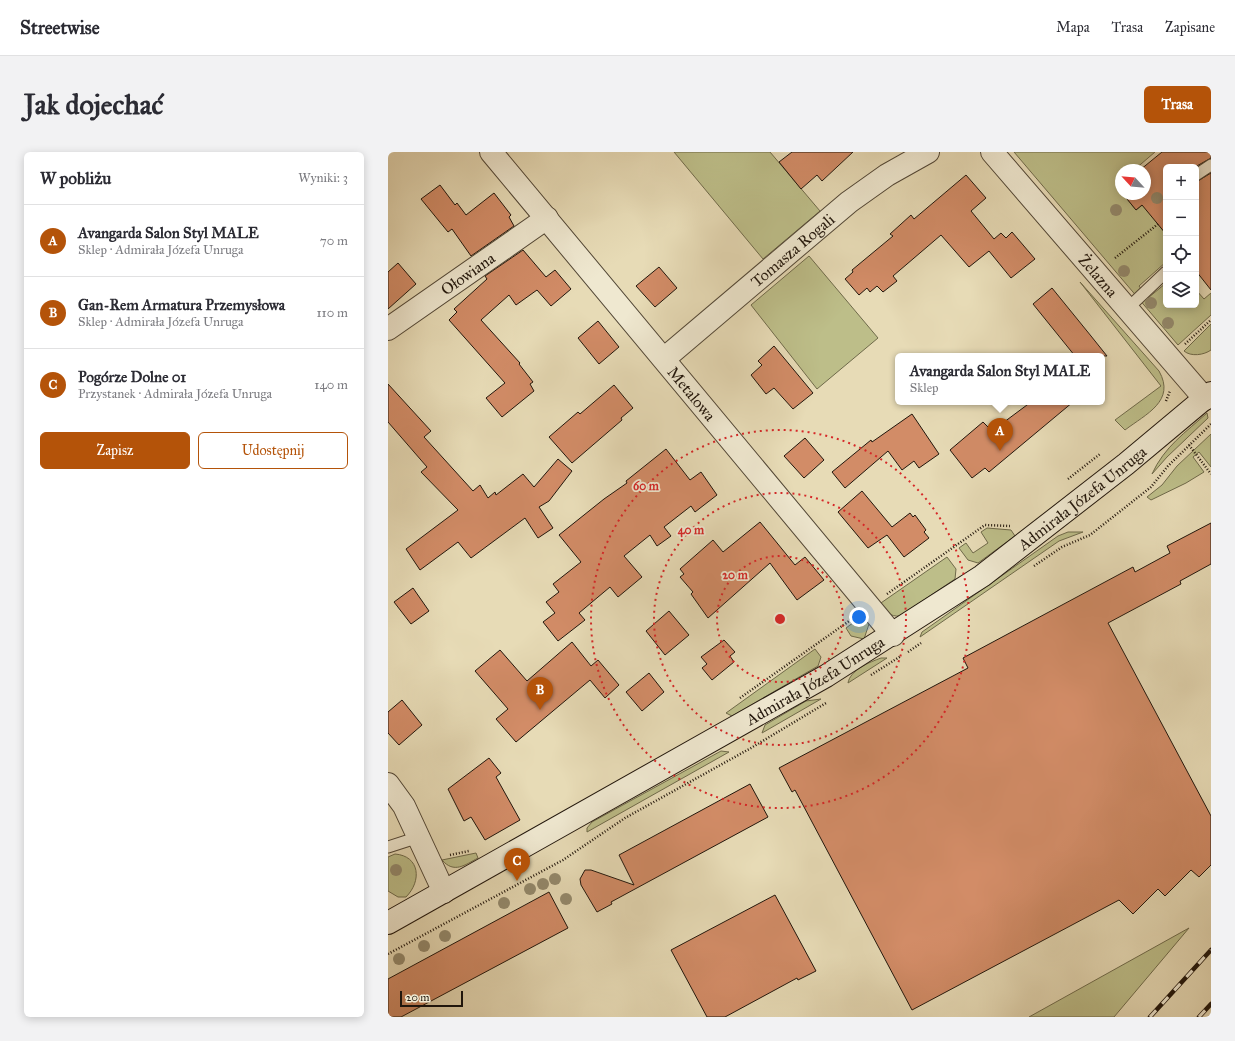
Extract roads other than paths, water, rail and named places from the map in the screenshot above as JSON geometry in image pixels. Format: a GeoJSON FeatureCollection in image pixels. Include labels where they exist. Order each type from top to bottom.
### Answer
{"type":"FeatureCollection","features":[{"type":"Feature","properties":{"kind":"street","name":"Metalowa"},"geometry":{"type":"LineString","coordinates":[[491,152],[665,358],[893,635]]}},
{"type":"Feature","properties":{"kind":"street","name":"Tomasza Rogali"},"geometry":{"type":"LineString","coordinates":[[665,358],[849,202],[887,175],[928,152]]}},
{"type":"Feature","properties":{"kind":"street","name":"Żelazna"},"geometry":{"type":"LineString","coordinates":[[992,152],[1127,309],[1208,396]]}},
{"type":"Feature","properties":{"kind":"street","name":"Ołowiana"},"geometry":{"type":"LineString","coordinates":[[388,329],[547,218]]}},
{"type":"Feature","properties":{"kind":"street","name":"Admirała Józefa Unruga"},"geometry":{"type":"LineString","coordinates":[[388,923],[826,676],[893,635],[982,576],[1126,464],[1208,396]]}},
{"type":"Feature","properties":{"kind":"street"},"geometry":{"type":"LineString","coordinates":[[388,784],[404,806],[444,892]]}},
{"type":"Feature","properties":{"kind":"lane"},"geometry":{"type":"LineString","coordinates":[[1199,173],[1211,165]]}},
{"type":"Feature","properties":{"kind":"lane"},"geometry":{"type":"LineString","coordinates":[[1127,309],[1163,275]]}},
{"type":"Feature","properties":{"kind":"lane"},"geometry":{"type":"LineString","coordinates":[[388,847],[419,837]]}},
{"type":"Feature","properties":{"kind":"railway"},"geometry":{"type":"LineString","coordinates":[[1150,1017],[1211,950]]}},
{"type":"Feature","properties":{"kind":"railway"},"geometry":{"type":"LineString","coordinates":[[1199,1017],[1211,1004]]}},
{"type":"Feature","properties":{"kind":"place","name":"Avangarda Salon Styl MALE"},"geometry":{"type":"Point","coordinates":[1000,451]}},
{"type":"Feature","properties":{"kind":"place","name":"Gan-Rem Armatura Przemysłowa"},"geometry":{"type":"Point","coordinates":[540,710]}},
{"type":"Feature","properties":{"kind":"place","name":"Pogórze Dolne 01"},"geometry":{"type":"Point","coordinates":[517,881]}}]}
